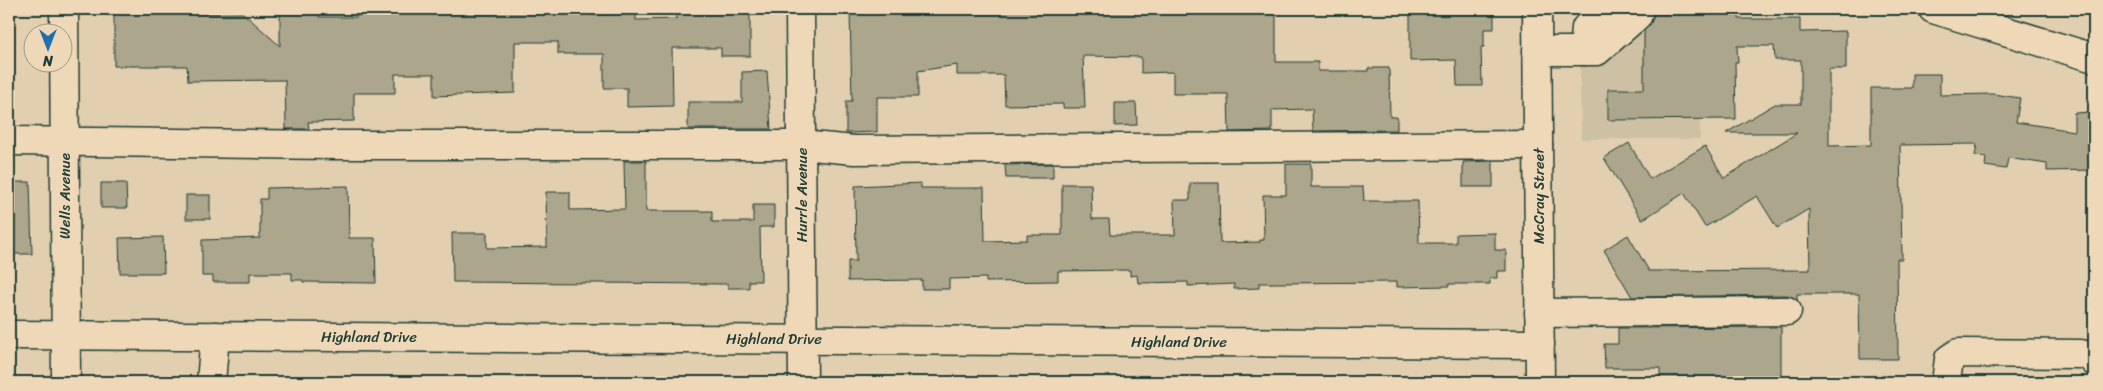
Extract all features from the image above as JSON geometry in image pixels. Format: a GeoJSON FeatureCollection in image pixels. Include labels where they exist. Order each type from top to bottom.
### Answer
{"type":"FeatureCollection","features":[{"type":"Feature","properties":{"kind":"street","name":"Wells Avenue"},"geometry":{"type":"LineString","coordinates":[[64,9],[66,382]]}},
{"type":"Feature","properties":{"kind":"street","name":"Hurrle Avenue"},"geometry":{"type":"LineString","coordinates":[[800,9],[803,382]]}},
{"type":"Feature","properties":{"kind":"street","name":"McCray Street"},"geometry":{"type":"LineString","coordinates":[[1537,9],[1540,382]]}},
{"type":"Feature","properties":{"kind":"street"},"geometry":{"type":"LineString","coordinates":[[1584,51],[1586,28],[1605,9]]}},
{"type":"Feature","properties":{"kind":"street"},"geometry":{"type":"LineString","coordinates":[[1538,51],[1597,51],[1638,15],[1638,9]]}},
{"type":"Feature","properties":{"kind":"street"},"geometry":{"type":"LineString","coordinates":[[1933,9],[2094,58]]}},
{"type":"Feature","properties":{"kind":"street"},"geometry":{"type":"LineString","coordinates":[[9,141],[324,145],[801,146],[854,150],[1538,145]]}},
{"type":"Feature","properties":{"kind":"street"},"geometry":{"type":"LineString","coordinates":[[1540,313],[1787,311]]}},
{"type":"Feature","properties":{"kind":"street","name":"Highland Drive"},"geometry":{"type":"LineString","coordinates":[[9,335],[1540,344]]}},
{"type":"Feature","properties":{"kind":"street"},"geometry":{"type":"LineString","coordinates":[[211,382],[215,336]]}},
{"type":"Feature","properties":{"kind":"street"},"geometry":{"type":"LineString","coordinates":[[1946,382],[1949,359],[1958,353],[2081,354],[2092,357],[2094,361]]}},
{"type":"Feature","properties":{"kind":"shaded area"},"geometry":{"type":"Polygon","coordinates":[[[1579,9],[1699,9],[1700,139],[1581,139],[1579,9]]]}},
{"type":"Feature","properties":{"kind":"building"},"geometry":{"type":"Polygon","coordinates":[[[114,9],[154,9],[155,14],[243,13],[280,46],[280,9],[319,9],[319,17],[357,17],[357,10],[576,9],[576,11],[589,10],[589,15],[636,14],[636,20],[676,19],[675,9],[750,9],[750,56],[721,56],[721,48],[672,48],[673,106],[627,107],[627,88],[604,88],[604,54],[558,54],[558,42],[515,42],[515,93],[434,96],[434,74],[395,74],[395,93],[354,93],[354,121],[308,122],[309,129],[286,129],[285,80],[188,81],[187,66],[114,66],[114,9]]]}},
{"type":"Feature","properties":{"kind":"building"},"geometry":{"type":"Polygon","coordinates":[[[853,9],[926,11],[926,9],[1056,9],[1056,13],[1223,9],[1223,13],[1276,13],[1276,62],[1318,62],[1318,71],[1368,71],[1368,68],[1389,68],[1390,117],[1397,117],[1397,130],[1313,131],[1312,109],[1272,110],[1272,131],[1229,132],[1228,94],[1173,94],[1173,72],[1141,73],[1141,57],[1083,56],[1085,108],[1063,108],[1063,104],[1005,105],[1004,75],[957,75],[957,65],[918,71],[918,97],[877,97],[877,132],[846,133],[846,101],[852,101],[850,12],[853,12],[853,9]]]}},
{"type":"Feature","properties":{"kind":"building"},"geometry":{"type":"Polygon","coordinates":[[[1410,9],[1494,9],[1494,29],[1484,29],[1484,47],[1481,47],[1482,86],[1457,86],[1456,60],[1410,61],[1410,9]]]}},
{"type":"Feature","properties":{"kind":"building"},"geometry":{"type":"Polygon","coordinates":[[[1668,9],[1696,9],[1696,14],[1739,13],[1739,19],[1800,19],[1800,32],[1846,31],[1846,69],[1829,69],[1829,146],[1871,145],[1871,88],[1912,88],[1912,74],[1940,74],[1940,95],[1993,94],[2020,98],[2016,122],[2074,131],[2074,113],[2094,112],[2094,170],[2047,171],[2047,164],[2008,158],[2006,169],[1985,166],[1986,157],[1975,156],[1977,144],[1900,145],[1902,259],[1897,259],[1898,359],[1860,359],[1859,294],[1797,294],[1797,300],[1787,295],[1632,297],[1604,250],[1628,235],[1649,271],[1810,270],[1809,209],[1777,228],[1757,196],[1705,227],[1684,193],[1642,220],[1604,158],[1629,143],[1650,179],[1705,146],[1724,178],[1797,133],[1726,133],[1775,104],[1801,104],[1801,60],[1775,60],[1774,46],[1737,46],[1738,62],[1735,62],[1736,119],[1608,120],[1608,89],[1644,89],[1644,31],[1649,26],[1654,14],[1668,14],[1668,9]]]}},
{"type":"Feature","properties":{"kind":"building"},"geometry":{"type":"Polygon","coordinates":[[[767,71],[771,129],[688,129],[688,102],[742,102],[742,72],[767,71]]]}},
{"type":"Feature","properties":{"kind":"building"},"geometry":{"type":"Polygon","coordinates":[[[1115,103],[1136,103],[1137,125],[1115,126],[1115,103]]]}},
{"type":"Feature","properties":{"kind":"building"},"geometry":{"type":"Polygon","coordinates":[[[624,161],[646,161],[646,211],[712,211],[712,222],[753,222],[753,205],[774,205],[774,227],[760,227],[761,281],[749,281],[749,288],[728,288],[728,284],[453,282],[452,233],[487,233],[487,248],[547,247],[546,192],[570,192],[570,210],[625,209],[624,161]]]}},
{"type":"Feature","properties":{"kind":"building"},"geometry":{"type":"Polygon","coordinates":[[[1493,161],[1493,187],[1463,187],[1463,162],[1493,161]]]}},
{"type":"Feature","properties":{"kind":"building"},"geometry":{"type":"Polygon","coordinates":[[[1053,164],[1053,178],[1006,178],[1005,165],[1053,164]]]}},
{"type":"Feature","properties":{"kind":"building"},"geometry":{"type":"Polygon","coordinates":[[[1286,164],[1311,164],[1311,187],[1363,187],[1364,201],[1418,201],[1419,243],[1456,243],[1456,234],[1495,233],[1495,250],[1506,250],[1506,271],[1497,271],[1497,278],[1490,278],[1490,284],[1397,287],[1397,282],[1259,283],[1259,288],[1234,289],[1234,284],[1188,286],[1188,282],[1138,283],[1137,275],[1130,276],[1130,270],[1058,271],[1058,281],[986,282],[986,278],[949,279],[949,289],[922,289],[922,280],[848,281],[848,261],[856,261],[855,186],[921,183],[921,188],[984,188],[985,241],[1027,240],[1027,235],[1062,235],[1062,184],[1091,184],[1092,219],[1109,219],[1110,235],[1175,235],[1174,200],[1190,200],[1190,183],[1219,183],[1220,243],[1260,242],[1260,240],[1264,240],[1263,195],[1286,195],[1286,164]]]}},
{"type":"Feature","properties":{"kind":"building"},"geometry":{"type":"Polygon","coordinates":[[[9,182],[30,182],[32,254],[9,254],[9,182]]]}},
{"type":"Feature","properties":{"kind":"building"},"geometry":{"type":"Polygon","coordinates":[[[101,183],[126,183],[127,208],[101,208],[101,183]]]}},
{"type":"Feature","properties":{"kind":"building"},"geometry":{"type":"Polygon","coordinates":[[[348,186],[349,238],[375,238],[376,283],[303,282],[303,280],[292,280],[292,273],[250,273],[250,282],[213,282],[213,276],[202,276],[202,240],[260,238],[260,199],[267,199],[267,188],[348,186]]]}},
{"type":"Feature","properties":{"kind":"building"},"geometry":{"type":"Polygon","coordinates":[[[186,195],[210,195],[210,219],[186,219],[186,195]]]}},
{"type":"Feature","properties":{"kind":"building"},"geometry":{"type":"Polygon","coordinates":[[[163,237],[164,273],[120,273],[119,238],[163,237]]]}},
{"type":"Feature","properties":{"kind":"building"},"geometry":{"type":"Polygon","coordinates":[[[1781,327],[1781,382],[1660,382],[1660,368],[1605,368],[1604,344],[1618,344],[1618,328],[1781,327]]]}}]}
